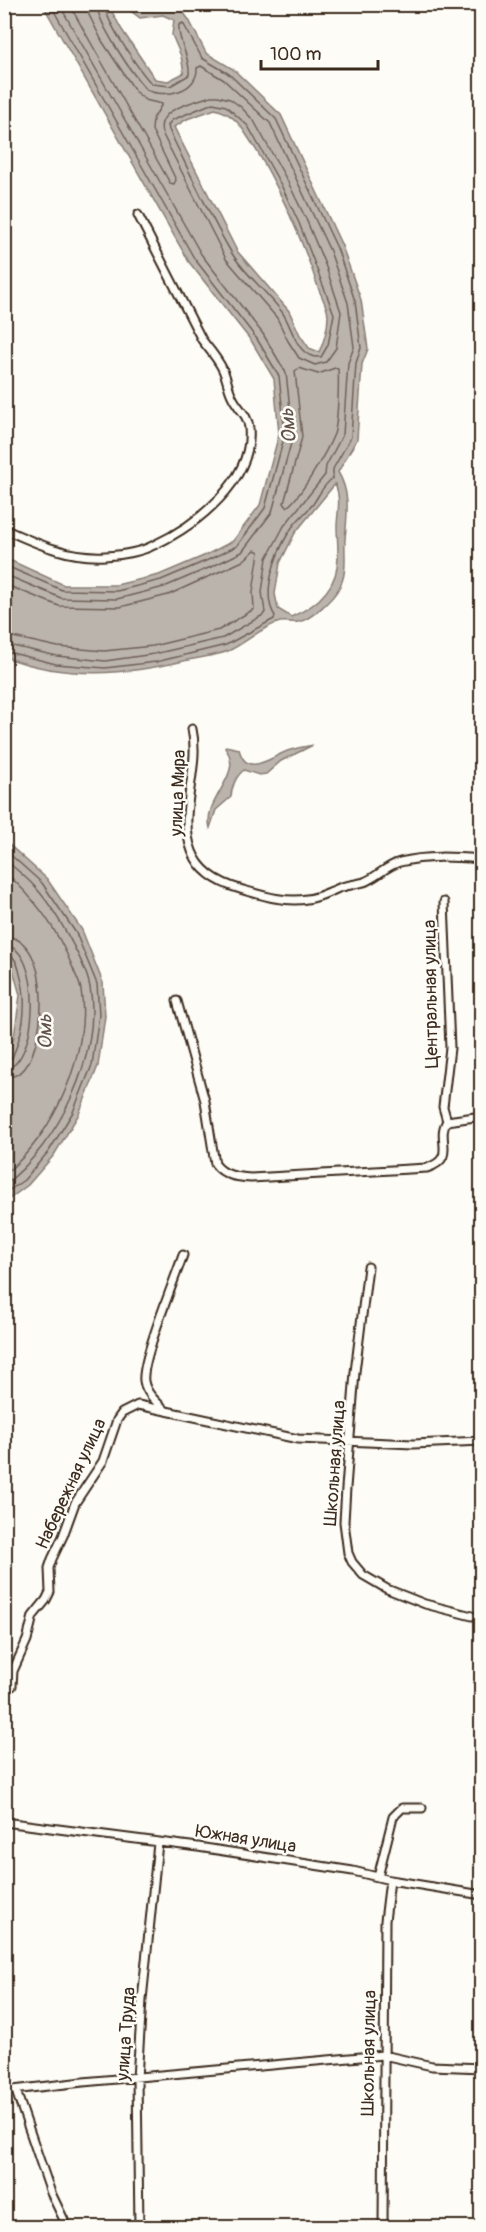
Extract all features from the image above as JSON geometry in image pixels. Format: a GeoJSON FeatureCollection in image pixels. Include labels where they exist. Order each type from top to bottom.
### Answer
{"type":"FeatureCollection","features":[{"type":"Feature","properties":{"kind":"street"},"geometry":{"type":"LineString","coordinates":[[4,529],[58,552],[103,556],[130,553],[153,546],[200,515],[231,487],[248,453],[248,418],[232,398],[223,371],[202,340],[138,215]]}},
{"type":"Feature","properties":{"kind":"street","name":"улица Мира"},"geometry":{"type":"LineString","coordinates":[[192,729],[195,740],[195,758],[188,838],[192,852],[200,865],[221,884],[274,898],[299,900],[366,881],[397,863],[440,856],[482,859]]}},
{"type":"Feature","properties":{"kind":"street","name":"Центральная улица"},"geometry":{"type":"LineString","coordinates":[[177,1001],[205,1101],[215,1164],[220,1170],[228,1174],[251,1178],[435,1166],[442,1159],[445,1151],[443,1127],[447,1121],[443,1107],[450,1048],[444,902]]}},
{"type":"Feature","properties":{"kind":"street"},"geometry":{"type":"LineString","coordinates":[[447,1121],[482,1116]]}},
{"type":"Feature","properties":{"kind":"street"},"geometry":{"type":"LineString","coordinates":[[183,1255],[144,1375],[147,1389],[168,1413],[298,1439],[441,1444],[482,1441]]}},
{"type":"Feature","properties":{"kind":"street","name":"Школьная улица"},"geometry":{"type":"LineString","coordinates":[[368,1267],[355,1372],[344,1522],[345,1537],[352,1562],[363,1575],[387,1590],[425,1604],[472,1616]]}},
{"type":"Feature","properties":{"kind":"street","name":"Набережная улица"},"geometry":{"type":"LineString","coordinates":[[12,1686],[13,1671],[27,1640],[33,1616],[50,1592],[49,1568],[52,1559],[75,1503],[102,1461],[117,1420],[122,1413],[138,1405],[168,1413]]}},
{"type":"Feature","properties":{"kind":"street"},"geometry":{"type":"LineString","coordinates":[[378,1877],[393,1817],[402,1808],[422,1808]]}},
{"type":"Feature","properties":{"kind":"street","name":"Южная улица"},"geometry":{"type":"LineString","coordinates":[[4,1822],[353,1870],[390,1880],[482,1895]]}},
{"type":"Feature","properties":{"kind":"street","name":"улица Труда"},"geometry":{"type":"LineString","coordinates":[[139,2228],[136,2078],[158,1843]]}},
{"type":"Feature","properties":{"kind":"street","name":"Школьная улица"},"geometry":{"type":"LineString","coordinates":[[383,2228],[385,1921],[390,1880]]}},
{"type":"Feature","properties":{"kind":"street"},"geometry":{"type":"LineString","coordinates":[[4,2091],[383,2055],[432,2066],[482,2068]]}},
{"type":"Feature","properties":{"kind":"street"},"geometry":{"type":"LineString","coordinates":[[16,2091],[51,2193],[64,2220]]}},
{"type":"Feature","properties":{"kind":"water","name":"Омь"},"geometry":{"type":"Polygon","coordinates":[[[43,5],[113,5],[110,8],[122,30],[155,79],[168,81],[184,73],[181,56],[172,35],[174,20],[163,15],[140,18],[123,5],[178,5],[189,20],[206,53],[233,69],[281,115],[342,246],[361,300],[368,349],[362,364],[357,439],[338,472],[345,488],[347,504],[344,576],[336,593],[327,603],[303,620],[273,624],[223,653],[142,669],[96,673],[73,672],[28,664],[5,657],[5,558],[64,585],[116,585],[159,575],[233,541],[260,505],[279,434],[274,379],[252,342],[189,262],[43,5]],[[215,109],[187,119],[174,127],[237,251],[289,311],[309,348],[319,352],[324,339],[328,313],[296,229],[277,187],[244,131],[232,117],[215,109]],[[335,484],[295,533],[280,563],[275,594],[278,609],[291,617],[318,600],[331,585],[335,576],[339,504],[335,484]]]}},
{"type":"Feature","properties":{"kind":"water"},"geometry":{"type":"Polygon","coordinates":[[[313,745],[281,761],[266,774],[259,775],[244,770],[234,782],[231,797],[216,810],[210,828],[209,817],[212,807],[230,767],[226,746],[239,749],[242,758],[247,763],[259,764],[285,752],[313,745]]]}},
{"type":"Feature","properties":{"kind":"water","name":"Омь"},"geometry":{"type":"Polygon","coordinates":[[[5,841],[47,879],[82,930],[103,983],[105,1016],[98,1066],[79,1114],[54,1155],[28,1185],[5,1202],[5,1061],[14,1037],[20,995],[12,966],[5,956],[5,841]]]}}]}
